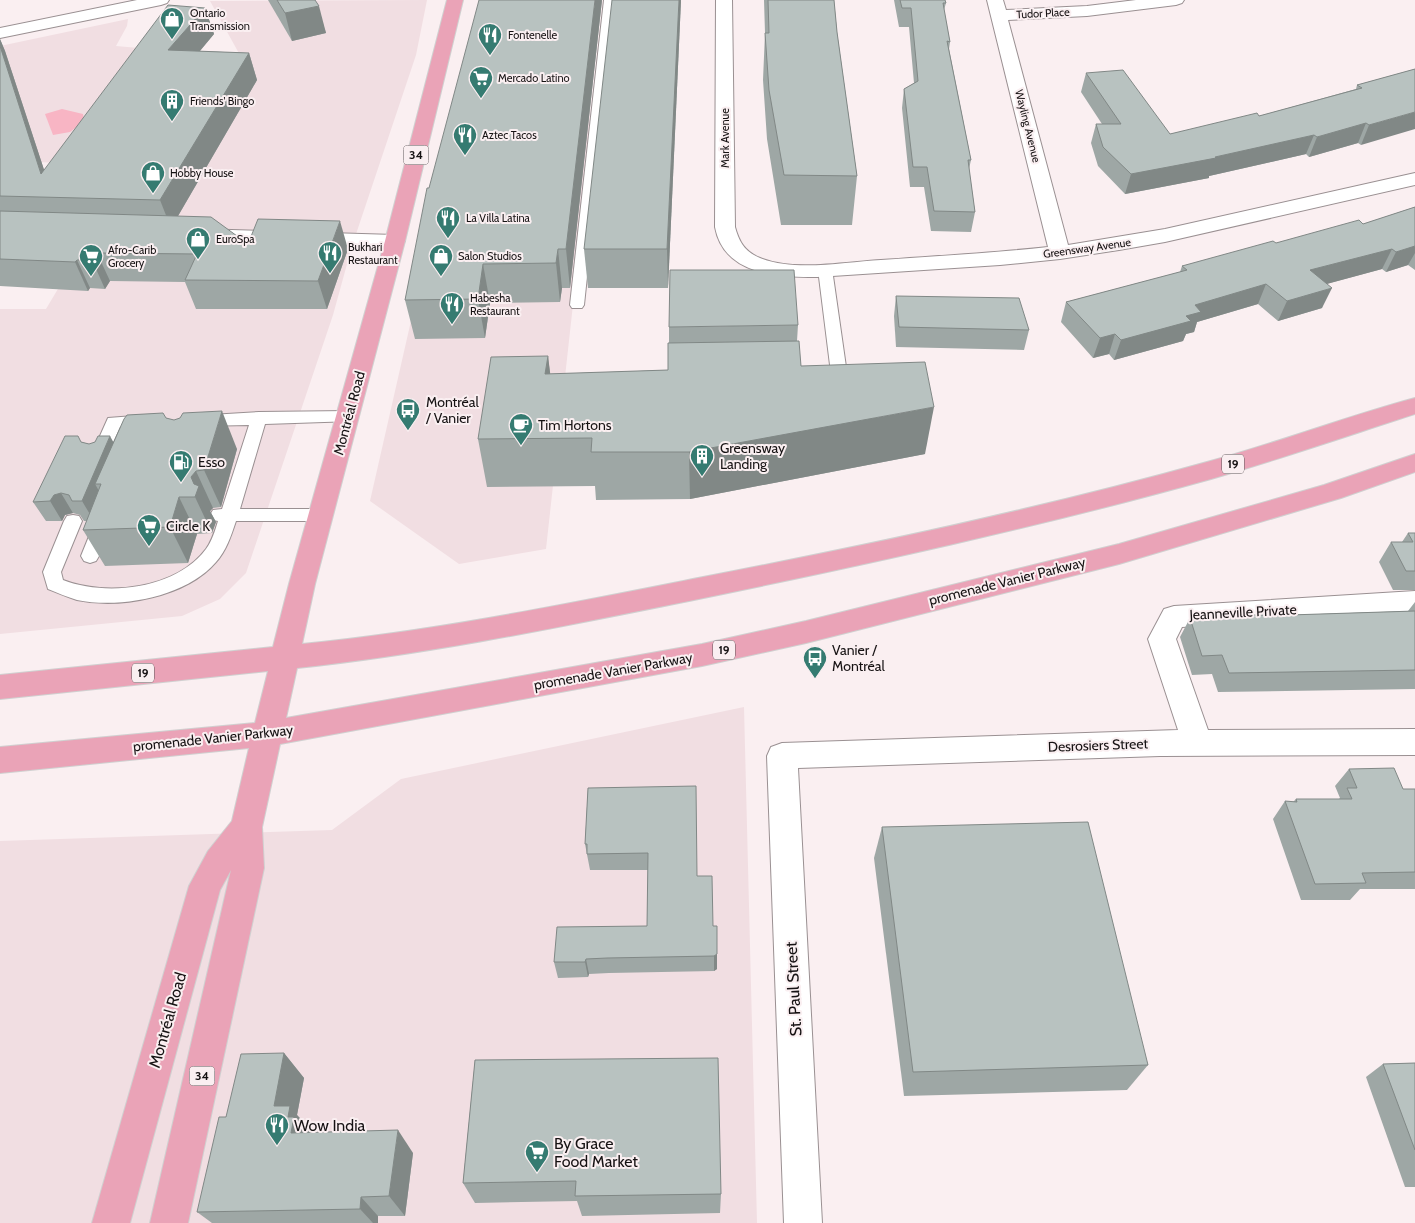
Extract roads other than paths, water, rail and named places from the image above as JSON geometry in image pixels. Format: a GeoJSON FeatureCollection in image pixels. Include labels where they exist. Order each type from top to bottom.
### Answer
{"type":"FeatureCollection","features":[{"type":"Feature","properties":{"kind":"main road","name":"Montréal Road"},"geometry":{"type":"LineString","coordinates":[[169,1223],[248,868],[246,827],[302,584],[395,241],[455,0]]}},
{"type":"Feature","properties":{"kind":"main road","name":"19"},"geometry":{"type":"LineString","coordinates":[[0,687],[286,659],[367,649],[570,614],[806,567],[999,524],[1211,470],[1415,406]]}},
{"type":"Feature","properties":{"kind":"main road","name":"promenade Vanier Parkway"},"geometry":{"type":"LineString","coordinates":[[0,760],[267,734],[702,654],[806,632],[906,605],[1119,554],[1332,492],[1415,463]]}},
{"type":"Feature","properties":{"kind":"main road","name":"Montréal Road"},"geometry":{"type":"LineString","coordinates":[[110,1223],[205,886],[219,861],[246,827]]}},
{"type":"Feature","properties":{"kind":"street"},"geometry":{"type":"LineString","coordinates":[[0,32],[161,0]]}},
{"type":"Feature","properties":{"kind":"street","name":"Mark Avenue"},"geometry":{"type":"LineString","coordinates":[[724,0],[725,227],[730,246],[736,253],[754,263]]}},
{"type":"Feature","properties":{"kind":"street","name":"Tudor Place"},"geometry":{"type":"LineString","coordinates":[[998,7],[1087,11],[1176,0]]}},
{"type":"Feature","properties":{"kind":"street","name":"Wayling Avenue"},"geometry":{"type":"LineString","coordinates":[[998,7],[1060,252]]}},
{"type":"Feature","properties":{"kind":"street","name":"Greensway Avenue"},"geometry":{"type":"LineString","coordinates":[[754,263],[780,269],[825,269],[985,260],[1060,252],[1158,237],[1313,204],[1415,179]]}},
{"type":"Feature","properties":{"kind":"street"},"geometry":{"type":"LineString","coordinates":[[177,235],[395,241]]}},
{"type":"Feature","properties":{"kind":"street","name":"Jeanneville Private"},"geometry":{"type":"LineString","coordinates":[[1197,742],[1162,639],[1174,617],[1415,602]]}},
{"type":"Feature","properties":{"kind":"street","name":"Desrosiers Street"},"geometry":{"type":"LineString","coordinates":[[782,756],[1197,742],[1415,742]]}},
{"type":"Feature","properties":{"kind":"street","name":"St. Paul Street"},"geometry":{"type":"LineString","coordinates":[[782,756],[803,1223]]}},
{"type":"Feature","properties":{"kind":"lane"},"geometry":{"type":"LineString","coordinates":[[577,305],[610,0]]}},
{"type":"Feature","properties":{"kind":"lane"},"geometry":{"type":"LineString","coordinates":[[811,383],[830,382],[839,374],[825,269]]}},
{"type":"Feature","properties":{"kind":"lane"},"geometry":{"type":"LineString","coordinates":[[183,420],[198,427],[259,418],[348,417]]}},
{"type":"Feature","properties":{"kind":"lane"},"geometry":{"type":"LineString","coordinates":[[73,521],[52,572],[55,584],[79,593],[127,594],[171,586],[189,577],[208,559],[220,541],[224,515],[259,418]]}},
{"type":"Feature","properties":{"kind":"lane"},"geometry":{"type":"LineString","coordinates":[[139,438],[146,421]]}},
{"type":"Feature","properties":{"kind":"lane"},"geometry":{"type":"LineString","coordinates":[[99,456],[114,422],[164,421]]}},
{"type":"Feature","properties":{"kind":"lane"},"geometry":{"type":"LineString","coordinates":[[90,556],[112,511]]}},
{"type":"Feature","properties":{"kind":"lane"},"geometry":{"type":"LineString","coordinates":[[224,515],[322,515]]}},
{"type":"Feature","properties":{"kind":"place","name":"Ontario Transmission"},"geometry":{"type":"Point","coordinates":[172,40]}},
{"type":"Feature","properties":{"kind":"place","name":"Fontenelle"},"geometry":{"type":"Point","coordinates":[490,56]}},
{"type":"Feature","properties":{"kind":"place","name":"Mercado Latino"},"geometry":{"type":"Point","coordinates":[481,99]}},
{"type":"Feature","properties":{"kind":"place","name":"Friends' Bingo"},"geometry":{"type":"Point","coordinates":[172,122]}},
{"type":"Feature","properties":{"kind":"place","name":"Aztec Tacos"},"geometry":{"type":"Point","coordinates":[465,156]}},
{"type":"Feature","properties":{"kind":"place","name":"Hobby House"},"geometry":{"type":"Point","coordinates":[153,194]}},
{"type":"Feature","properties":{"kind":"place","name":"La Villa Latina"},"geometry":{"type":"Point","coordinates":[448,239]}},
{"type":"Feature","properties":{"kind":"place","name":"EuroSpa"},"geometry":{"type":"Point","coordinates":[198,260]}},
{"type":"Feature","properties":{"kind":"place","name":"Bukhari Restaurant"},"geometry":{"type":"Point","coordinates":[330,274]}},
{"type":"Feature","properties":{"kind":"place","name":"Afro-Carib Grocery"},"geometry":{"type":"Point","coordinates":[91,277]}},
{"type":"Feature","properties":{"kind":"place","name":"Salon Studios"},"geometry":{"type":"Point","coordinates":[441,277]}},
{"type":"Feature","properties":{"kind":"place","name":"Habesha Restaurant"},"geometry":{"type":"Point","coordinates":[452,325]}},
{"type":"Feature","properties":{"kind":"place","name":"Montréal / Vanier"},"geometry":{"type":"Point","coordinates":[408,431]}},
{"type":"Feature","properties":{"kind":"place","name":"Tim Hortons"},"geometry":{"type":"Point","coordinates":[521,446]}},
{"type":"Feature","properties":{"kind":"place","name":"Greensway Landing"},"geometry":{"type":"Point","coordinates":[702,477]}},
{"type":"Feature","properties":{"kind":"place","name":"Esso"},"geometry":{"type":"Point","coordinates":[181,483]}},
{"type":"Feature","properties":{"kind":"place","name":"Circle K"},"geometry":{"type":"Point","coordinates":[149,547]}},
{"type":"Feature","properties":{"kind":"place","name":"Vanier / Montréal"},"geometry":{"type":"Point","coordinates":[815,679]}},
{"type":"Feature","properties":{"kind":"place","name":"Wow India"},"geometry":{"type":"Point","coordinates":[277,1146]}},
{"type":"Feature","properties":{"kind":"place","name":"By Grace Food Market"},"geometry":{"type":"Point","coordinates":[537,1173]}}]}
